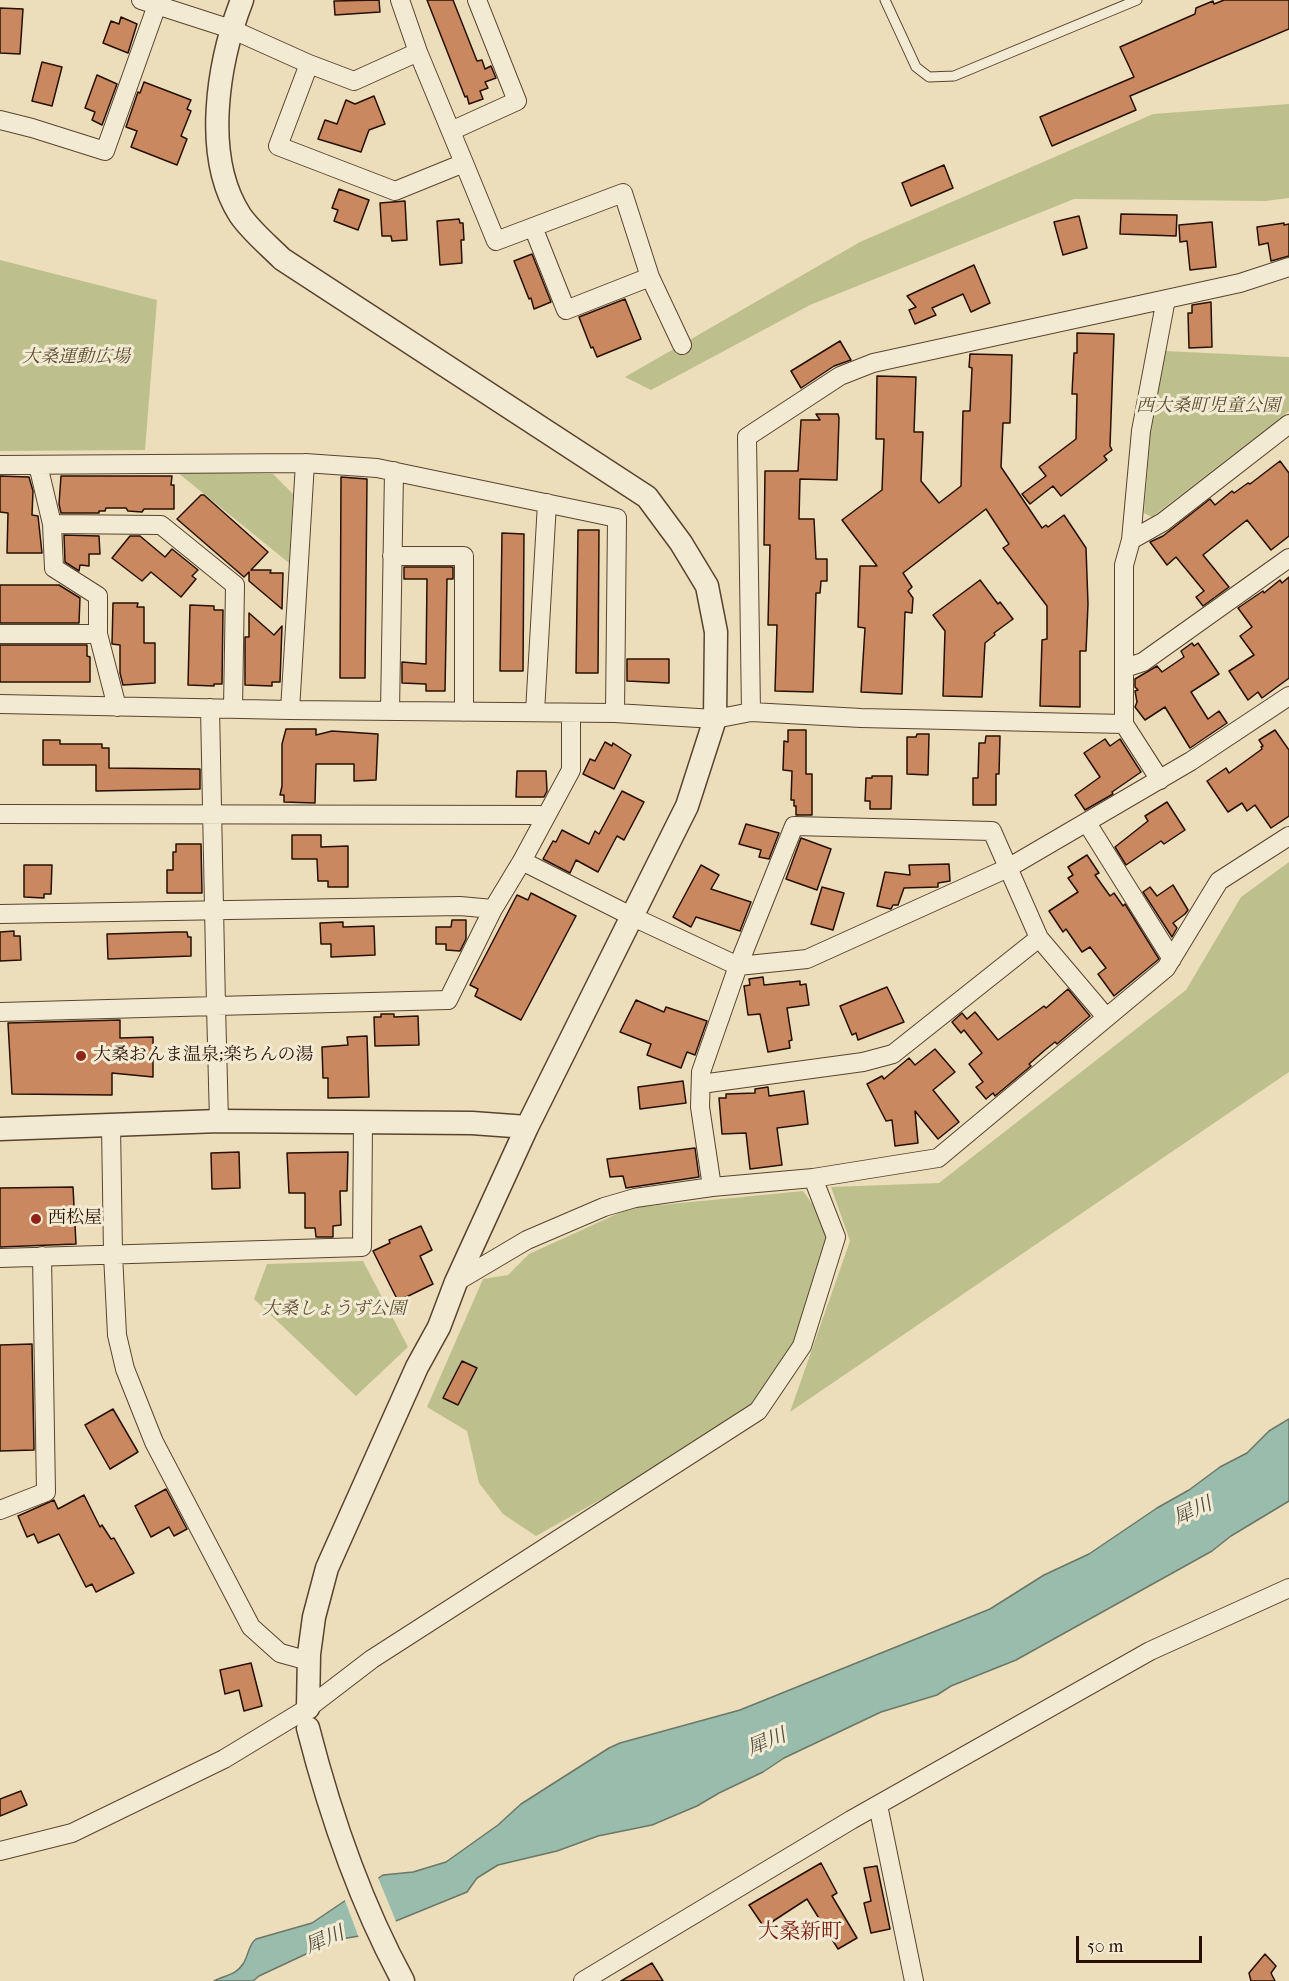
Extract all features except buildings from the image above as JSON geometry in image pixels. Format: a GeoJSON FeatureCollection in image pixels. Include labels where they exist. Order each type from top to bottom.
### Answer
{"type":"FeatureCollection","features":[{"type":"Feature","properties":{"kind":"street"},"geometry":{"type":"LineString","coordinates":[[242,0],[231,29],[218,102],[220,164],[229,192],[241,215],[282,259],[647,497],[681,543],[707,586],[716,632],[715,719],[687,806],[527,1127],[456,1282],[439,1327],[417,1367],[327,1568],[314,1617],[309,1661],[308,1718],[321,1778],[372,1916],[399,1975]]}},
{"type":"Feature","properties":{"kind":"street"},"geometry":{"type":"LineString","coordinates":[[400,0],[418,52],[496,241],[623,193],[650,277],[681,345]]}},
{"type":"Feature","properties":{"kind":"street"},"geometry":{"type":"LineString","coordinates":[[451,131],[516,101],[477,0]]}},
{"type":"Feature","properties":{"kind":"street"},"geometry":{"type":"LineString","coordinates":[[0,120],[105,152],[149,3],[231,29],[309,64],[354,81],[418,52]]}},
{"type":"Feature","properties":{"kind":"street"},"geometry":{"type":"LineString","coordinates":[[309,64],[278,146],[395,191],[464,163]]}},
{"type":"Feature","properties":{"kind":"street"},"geometry":{"type":"LineString","coordinates":[[533,227],[566,310],[650,277]]}},
{"type":"Feature","properties":{"kind":"street"},"geometry":{"type":"LineString","coordinates":[[751,712],[747,437],[840,376],[873,363],[1240,283],[1289,267]]}},
{"type":"Feature","properties":{"kind":"street"},"geometry":{"type":"LineString","coordinates":[[1160,780],[1124,724],[1124,565],[1131,540],[1141,431],[1166,299]]}},
{"type":"Feature","properties":{"kind":"street"},"geometry":{"type":"LineString","coordinates":[[1131,540],[1164,522],[1289,424]]}},
{"type":"Feature","properties":{"kind":"street"},"geometry":{"type":"LineString","coordinates":[[0,465],[304,463],[376,468],[617,518],[615,713]]}},
{"type":"Feature","properties":{"kind":"street"},"geometry":{"type":"LineString","coordinates":[[290,710],[304,463]]}},
{"type":"Feature","properties":{"kind":"street"},"geometry":{"type":"LineString","coordinates":[[38,465],[52,524],[54,568],[98,596],[98,634],[117,707]]}},
{"type":"Feature","properties":{"kind":"street"},"geometry":{"type":"LineString","coordinates":[[390,711],[394,471]]}},
{"type":"Feature","properties":{"kind":"street"},"geometry":{"type":"LineString","coordinates":[[535,712],[547,503]]}},
{"type":"Feature","properties":{"kind":"street"},"geometry":{"type":"LineString","coordinates":[[52,524],[160,525],[235,585],[233,709]]}},
{"type":"Feature","properties":{"kind":"street"},"geometry":{"type":"LineString","coordinates":[[392,556],[464,556],[464,712]]}},
{"type":"Feature","properties":{"kind":"street"},"geometry":{"type":"LineString","coordinates":[[1125,668],[1143,662],[1289,558]]}},
{"type":"Feature","properties":{"kind":"street"},"geometry":{"type":"LineString","coordinates":[[0,634],[98,634]]}},
{"type":"Feature","properties":{"kind":"street"},"geometry":{"type":"LineString","coordinates":[[522,861],[631,916],[738,966],[807,959],[1008,868],[1160,780],[1289,696]]}},
{"type":"Feature","properties":{"kind":"street"},"geometry":{"type":"LineString","coordinates":[[0,704],[615,713],[715,719],[751,712],[861,718],[1124,724]]}},
{"type":"Feature","properties":{"kind":"street"},"geometry":{"type":"LineString","coordinates":[[210,708],[219,1121]]}},
{"type":"Feature","properties":{"kind":"street"},"geometry":{"type":"LineString","coordinates":[[0,1012],[448,1000],[493,909],[522,861],[571,770],[571,713]]}},
{"type":"Feature","properties":{"kind":"street"},"geometry":{"type":"LineString","coordinates":[[0,814],[546,815]]}},
{"type":"Feature","properties":{"kind":"street"},"geometry":{"type":"LineString","coordinates":[[1087,823],[1172,959]]}},
{"type":"Feature","properties":{"kind":"street"},"geometry":{"type":"LineString","coordinates":[[712,1187],[700,1107],[701,1072],[738,966],[794,826],[992,831],[1039,938],[1106,1017]]}},
{"type":"Feature","properties":{"kind":"street"},"geometry":{"type":"LineString","coordinates":[[456,1282],[527,1240],[604,1207],[635,1198],[712,1187],[813,1178],[938,1158],[1166,968],[1219,881],[1289,836]]}},
{"type":"Feature","properties":{"kind":"street"},"geometry":{"type":"LineString","coordinates":[[0,914],[460,906],[493,909]]}},
{"type":"Feature","properties":{"kind":"street"},"geometry":{"type":"LineString","coordinates":[[701,1084],[863,1062],[893,1054],[1039,938]]}},
{"type":"Feature","properties":{"kind":"street"},"geometry":{"type":"LineString","coordinates":[[0,1129],[219,1121],[472,1123],[527,1127]]}},
{"type":"Feature","properties":{"kind":"street"},"geometry":{"type":"LineString","coordinates":[[0,1258],[362,1246],[363,1122]]}},
{"type":"Feature","properties":{"kind":"street"},"geometry":{"type":"LineString","coordinates":[[111,1125],[117,1335],[125,1369],[154,1442],[251,1627],[280,1653],[309,1661]]}},
{"type":"Feature","properties":{"kind":"street"},"geometry":{"type":"LineString","coordinates":[[0,1851],[72,1833],[308,1718],[372,1659],[758,1411],[802,1346],[836,1237],[813,1178]]}},
{"type":"Feature","properties":{"kind":"street"},"geometry":{"type":"LineString","coordinates":[[0,1510],[46,1492],[42,1256]]}},
{"type":"Feature","properties":{"kind":"street"},"geometry":{"type":"LineString","coordinates":[[583,1981],[878,1805],[1150,1651],[1289,1588]]}},
{"type":"Feature","properties":{"kind":"street"},"geometry":{"type":"LineString","coordinates":[[878,1805],[914,1981]]}},
{"type":"Feature","properties":{"kind":"lane"},"geometry":{"type":"LineString","coordinates":[[885,0],[916,67],[929,77],[954,76],[1137,0]]}},
{"type":"Feature","properties":{"kind":"green space"},"geometry":{"type":"Polygon","coordinates":[[[1289,104],[1289,198],[1266,201],[1074,199],[810,305],[651,390],[625,377],[860,242],[1153,114],[1289,104]]]}},
{"type":"Feature","properties":{"kind":"green space","name":"大桑運動広場"},"geometry":{"type":"Polygon","coordinates":[[[0,260],[157,300],[145,450],[0,451],[0,260]]]}},
{"type":"Feature","properties":{"kind":"green space","name":"西大桑町児童公園"},"geometry":{"type":"Polygon","coordinates":[[[1165,351],[1289,357],[1289,411],[1152,517],[1144,513],[1152,418],[1165,351]]]}},
{"type":"Feature","properties":{"kind":"green space"},"geometry":{"type":"Polygon","coordinates":[[[177,472],[273,474],[293,494],[289,563],[177,472]]]}},
{"type":"Feature","properties":{"kind":"green space"},"geometry":{"type":"Polygon","coordinates":[[[1289,862],[1289,1072],[790,1412],[850,1241],[831,1187],[939,1183],[1186,990],[1241,897],[1289,862]]]}},
{"type":"Feature","properties":{"kind":"green space"},"geometry":{"type":"Polygon","coordinates":[[[803,1191],[836,1237],[802,1346],[758,1411],[536,1536],[503,1514],[479,1483],[467,1431],[427,1407],[483,1279],[508,1275],[529,1254],[630,1208],[803,1191]]]}},
{"type":"Feature","properties":{"kind":"green space","name":"大桑しょうず公園"},"geometry":{"type":"Polygon","coordinates":[[[363,1261],[408,1347],[356,1396],[254,1299],[267,1264],[363,1261]]]}},
{"type":"Feature","properties":{"kind":"water","name":"犀川"},"geometry":{"type":"Polygon","coordinates":[[[1289,1419],[1289,1501],[1231,1536],[1212,1551],[1016,1660],[951,1686],[937,1695],[881,1712],[784,1758],[763,1772],[697,1806],[652,1825],[598,1836],[557,1851],[498,1865],[477,1878],[467,1892],[359,1936],[336,1940],[259,1976],[253,1981],[214,1981],[240,1968],[251,1944],[256,1939],[312,1923],[383,1875],[413,1872],[446,1862],[498,1825],[521,1804],[609,1748],[740,1710],[990,1609],[1044,1575],[1089,1554],[1157,1508],[1189,1490],[1220,1467],[1247,1453],[1269,1431],[1289,1419]]]}},
{"type":"Feature","properties":{"kind":"pier"},"geometry":{"type":"Polygon","coordinates":[[[377,1875],[397,1924],[359,1938],[344,1898],[377,1875]]]}},
{"type":"Feature","properties":{"kind":"place","name":"大桑おんま温泉;楽ちんの湯"},"geometry":{"type":"Point","coordinates":[81,1056]}},
{"type":"Feature","properties":{"kind":"place","name":"西松屋"},"geometry":{"type":"Point","coordinates":[36,1219]}},
{"type":"Feature","properties":{"kind":"district","name":"大桑新町"},"geometry":{"type":"Point","coordinates":[800,1933]}}]}
